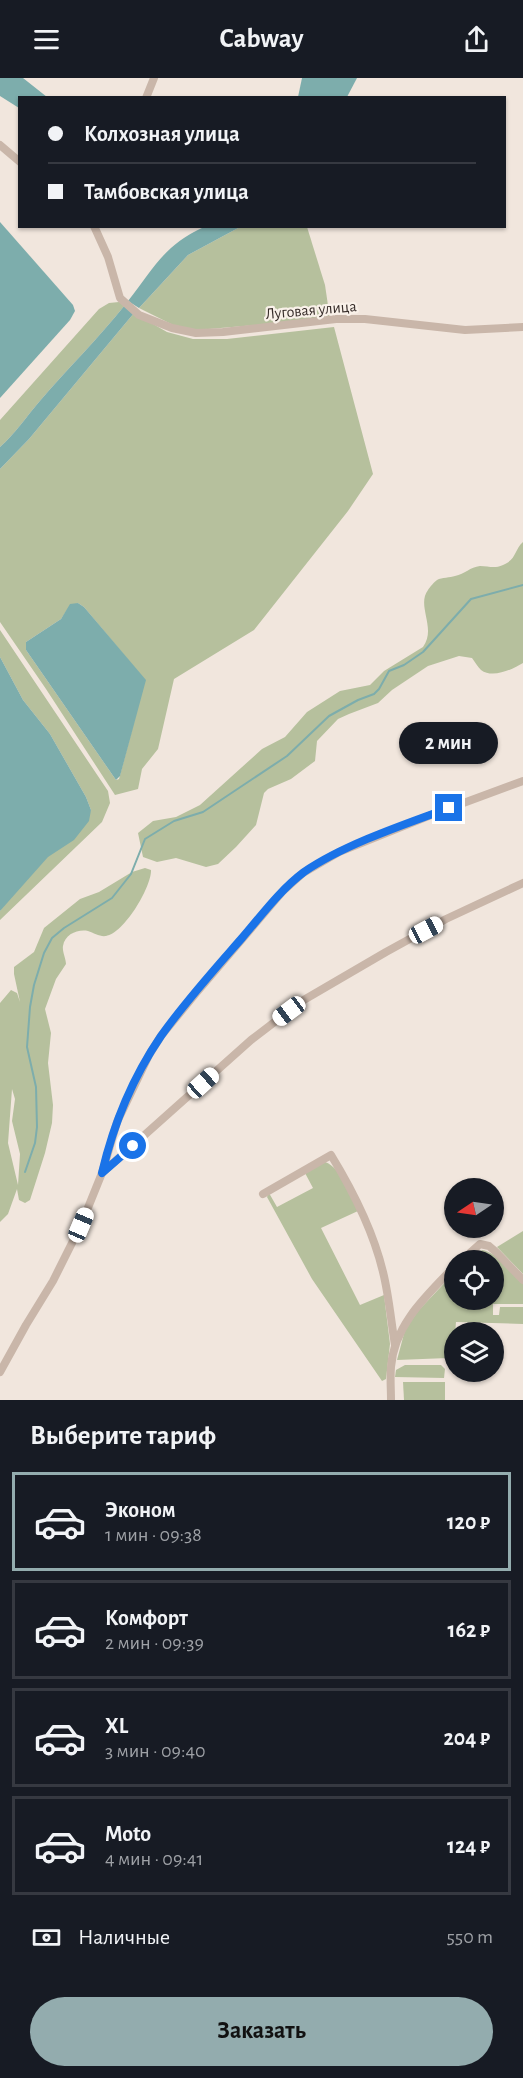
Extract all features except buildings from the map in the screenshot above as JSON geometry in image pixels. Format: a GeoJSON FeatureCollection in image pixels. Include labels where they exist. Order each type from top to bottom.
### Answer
{"type":"FeatureCollection","features":[{"type":"Feature","properties":{"kind":"street"},"geometry":{"type":"LineString","coordinates":[[147,96],[154,78]]}},
{"type":"Feature","properties":{"kind":"street"},"geometry":{"type":"LineString","coordinates":[[0,145],[18,160]]}},
{"type":"Feature","properties":{"kind":"street","name":"Луговая улица"},"geometry":{"type":"LineString","coordinates":[[95,228],[108,257],[120,298],[139,315],[172,328],[196,333],[234,331],[336,319],[365,319],[465,330],[523,327]]}},
{"type":"Feature","properties":{"kind":"street"},"geometry":{"type":"LineString","coordinates":[[0,1372],[53,1281],[81,1225],[102,1173],[117,1122],[141,1070],[161,1036],[283,891],[303,873],[339,852],[431,815],[523,782]]}},
{"type":"Feature","properties":{"kind":"street"},"geometry":{"type":"LineString","coordinates":[[102,1173],[251,1040],[302,1001],[446,919],[523,883]]}},
{"type":"Feature","properties":{"kind":"street"},"geometry":{"type":"LineString","coordinates":[[263,1194],[331,1155],[353,1193],[379,1257],[395,1345]]}},
{"type":"Feature","properties":{"kind":"street"},"geometry":{"type":"LineString","coordinates":[[473,1250],[480,1244],[489,1246],[493,1250]]}},
{"type":"Feature","properties":{"kind":"street"},"geometry":{"type":"LineString","coordinates":[[504,1261],[523,1280]]}},
{"type":"Feature","properties":{"kind":"street"},"geometry":{"type":"LineString","coordinates":[[391,1400],[391,1366],[395,1345],[414,1310],[444,1278]]}},
{"type":"Feature","properties":{"kind":"green space"},"geometry":{"type":"Polygon","coordinates":[[[238,228],[307,228],[325,285],[330,319],[197,330],[173,325],[139,308],[188,255],[238,228]]]}},
{"type":"Feature","properties":{"kind":"green space"},"geometry":{"type":"Polygon","coordinates":[[[119,302],[125,305],[0,447],[0,420],[99,309],[109,303],[119,302]]]}},
{"type":"Feature","properties":{"kind":"green space"},"geometry":{"type":"Polygon","coordinates":[[[134,313],[167,332],[193,339],[227,339],[334,327],[373,474],[348,511],[254,630],[174,679],[158,749],[142,769],[138,789],[115,795],[0,622],[0,469],[29,439],[134,313]],[[78,603],[67,610],[61,619],[26,642],[26,650],[116,780],[119,779],[145,680],[84,607],[78,603]]]}},
{"type":"Feature","properties":{"kind":"green space"},"geometry":{"type":"Polygon","coordinates":[[[523,542],[523,663],[491,674],[481,670],[472,658],[459,656],[428,666],[392,690],[378,703],[338,719],[317,741],[315,761],[291,779],[264,793],[256,825],[218,864],[206,867],[176,858],[157,862],[143,857],[138,833],[153,821],[176,817],[200,805],[262,749],[285,737],[307,712],[340,691],[370,685],[384,671],[423,647],[428,632],[425,596],[436,581],[480,566],[503,565],[511,560],[523,542]]]}},
{"type":"Feature","properties":{"kind":"green space"},"geometry":{"type":"Polygon","coordinates":[[[0,630],[108,791],[110,803],[102,822],[0,920],[0,911],[3,906],[48,856],[74,839],[91,810],[50,734],[23,700],[0,657],[0,630]]]}},
{"type":"Feature","properties":{"kind":"green space"},"geometry":{"type":"Polygon","coordinates":[[[145,868],[151,870],[142,897],[121,927],[106,936],[88,931],[76,932],[69,935],[64,942],[66,964],[56,979],[45,1009],[51,1033],[48,1063],[53,1105],[52,1123],[30,1200],[25,1203],[19,1200],[17,1189],[8,1214],[0,1222],[0,1003],[11,990],[17,993],[20,1002],[14,967],[34,952],[44,928],[80,899],[99,892],[132,872],[145,868]],[[12,1089],[8,1143],[18,1185],[20,1154],[12,1121],[15,1099],[12,1089]]]}},
{"type":"Feature","properties":{"kind":"green space"},"geometry":{"type":"Polygon","coordinates":[[[325,1162],[341,1176],[358,1211],[321,1228],[360,1305],[384,1295],[390,1344],[386,1379],[382,1381],[312,1279],[267,1197],[269,1193],[277,1207],[313,1188],[305,1173],[325,1162]]]}},
{"type":"Feature","properties":{"kind":"green space"},"geometry":{"type":"Polygon","coordinates":[[[523,1231],[523,1274],[504,1254],[504,1250],[497,1247],[523,1231]]]}},
{"type":"Feature","properties":{"kind":"green space"},"geometry":{"type":"Polygon","coordinates":[[[504,1262],[523,1284],[523,1304],[504,1304],[504,1262]]]}},
{"type":"Feature","properties":{"kind":"green space"},"geometry":{"type":"Polygon","coordinates":[[[444,1284],[444,1310],[493,1310],[493,1315],[499,1315],[500,1310],[504,1310],[504,1307],[523,1307],[523,1324],[444,1322],[444,1358],[397,1360],[405,1330],[418,1311],[444,1284]]]}},
{"type":"Feature","properties":{"kind":"green space"},"geometry":{"type":"Polygon","coordinates":[[[405,1365],[441,1365],[444,1368],[444,1378],[395,1377],[396,1370],[405,1365]]]}},
{"type":"Feature","properties":{"kind":"green space"},"geometry":{"type":"Polygon","coordinates":[[[403,1382],[445,1382],[445,1400],[404,1400],[403,1382]]]}},
{"type":"Feature","properties":{"kind":"water"},"geometry":{"type":"Polygon","coordinates":[[[0,78],[23,78],[46,96],[18,96],[18,107],[0,96],[0,78]]]}},
{"type":"Feature","properties":{"kind":"water"},"geometry":{"type":"Polygon","coordinates":[[[302,78],[357,78],[348,96],[298,96],[302,78]]]}},
{"type":"Feature","properties":{"kind":"water"},"geometry":{"type":"Polygon","coordinates":[[[0,222],[73,305],[75,311],[70,320],[0,398],[0,222]]]}},
{"type":"Feature","properties":{"kind":"water"},"geometry":{"type":"Polygon","coordinates":[[[202,228],[238,228],[188,255],[139,308],[128,301],[161,258],[190,234],[202,228]]]}},
{"type":"Feature","properties":{"kind":"water"},"geometry":{"type":"Polygon","coordinates":[[[125,305],[134,313],[29,439],[0,469],[0,447],[125,305]]]}},
{"type":"Feature","properties":{"kind":"water"},"geometry":{"type":"Polygon","coordinates":[[[78,603],[84,607],[146,680],[120,776],[116,780],[26,650],[26,642],[61,619],[70,604],[78,603]]]}},
{"type":"Feature","properties":{"kind":"water"},"geometry":{"type":"Polygon","coordinates":[[[0,657],[23,700],[50,734],[91,810],[89,821],[74,840],[48,857],[0,911],[0,657]]]}},
{"type":"Feature","properties":{"kind":"waterway"},"geometry":{"type":"LineString","coordinates":[[25,1172],[35,1143],[37,1127],[36,1087],[27,1047],[30,1007],[44,953],[52,938],[112,898],[131,874],[145,839],[174,821],[203,812],[287,756],[329,716],[374,694],[389,671],[404,665],[423,652],[471,599],[523,585]]}},
{"type":"Feature","properties":{"kind":"route"},"geometry":{"type":"LineString","coordinates":[[133,1146],[102,1173],[117,1122],[149,1055],[161,1036],[283,891],[303,873],[339,852],[449,808]]}}]}
